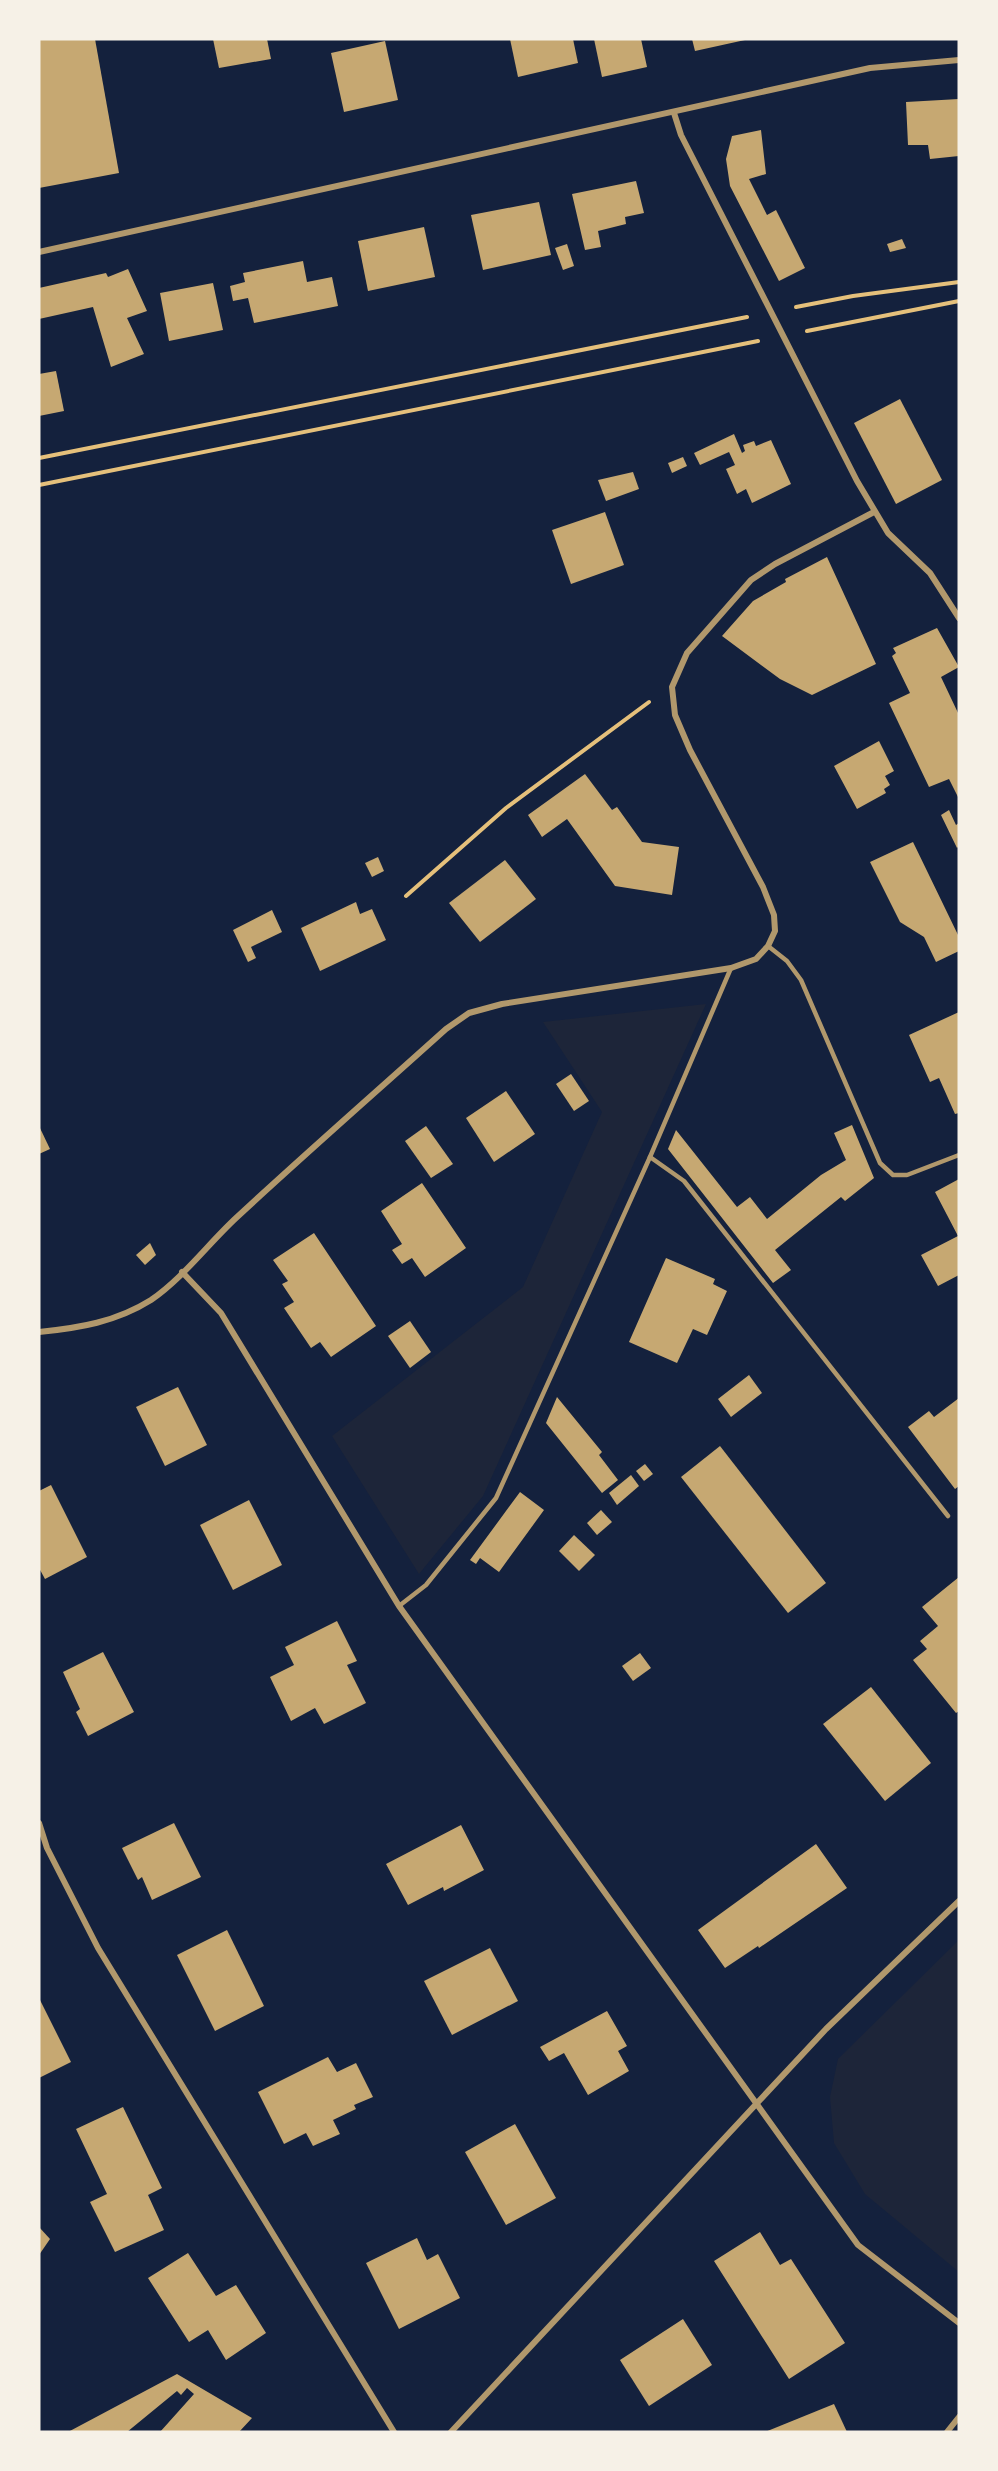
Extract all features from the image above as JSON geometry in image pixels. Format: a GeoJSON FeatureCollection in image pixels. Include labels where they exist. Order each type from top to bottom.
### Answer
{"type":"FeatureCollection","features":[{"type":"Feature","properties":{"kind":"street"},"geometry":{"type":"LineString","coordinates":[[39,252],[870,68],[959,60]]}},
{"type":"Feature","properties":{"kind":"street"},"geometry":{"type":"LineString","coordinates":[[674,113],[681,135],[874,512],[888,533],[930,573],[959,618]]}},
{"type":"Feature","properties":{"kind":"street"},"geometry":{"type":"LineString","coordinates":[[39,1332],[86,1327],[117,1318],[152,1299],[243,1211],[446,1029],[469,1013],[502,1004],[731,968],[756,959],[768,946],[776,932],[774,915],[763,887],[690,750],[675,715],[672,687],[687,653],[751,580],[775,564],[874,512]]}},
{"type":"Feature","properties":{"kind":"street"},"geometry":{"type":"LineString","coordinates":[[182,1272],[221,1313],[399,1606],[858,2246],[959,2323]]}},
{"type":"Feature","properties":{"kind":"street"},"geometry":{"type":"LineString","coordinates":[[39,1823],[47,1848],[98,1948],[394,2432]]}},
{"type":"Feature","properties":{"kind":"street"},"geometry":{"type":"LineString","coordinates":[[451,2432],[826,2029],[959,1901]]}},
{"type":"Feature","properties":{"kind":"street"},"geometry":{"type":"LineString","coordinates":[[947,2432],[959,2417]]}},
{"type":"Feature","properties":{"kind":"lane"},"geometry":{"type":"LineString","coordinates":[[768,946],[787,961],[801,980],[880,1163],[893,1175],[908,1175],[959,1155]]}},
{"type":"Feature","properties":{"kind":"lane"},"geometry":{"type":"LineString","coordinates":[[399,1606],[426,1585],[496,1498],[650,1157],[731,968]]}},
{"type":"Feature","properties":{"kind":"lane"},"geometry":{"type":"LineString","coordinates":[[650,1157],[684,1181],[948,1516]]}},
{"type":"Feature","properties":{"kind":"path"},"geometry":{"type":"LineString","coordinates":[[39,458],[853,296],[959,282]]}},
{"type":"Feature","properties":{"kind":"path"},"geometry":{"type":"LineString","coordinates":[[39,485],[959,301]]}},
{"type":"Feature","properties":{"kind":"path"},"geometry":{"type":"LineString","coordinates":[[405,896],[506,808],[672,687]]}},
{"type":"Feature","properties":{"kind":"shaded area"},"geometry":{"type":"Polygon","coordinates":[[[706,1004],[483,1496],[419,1574],[332,1436],[523,1287],[602,1112],[543,1022],[706,1004]]]}},
{"type":"Feature","properties":{"kind":"shaded area"},"geometry":{"type":"Polygon","coordinates":[[[959,1940],[959,2272],[865,2194],[834,2143],[830,2097],[838,2059],[959,1940]]]}},
{"type":"Feature","properties":{"kind":"building"},"geometry":{"type":"Polygon","coordinates":[[[39,39],[95,39],[119,173],[39,188],[39,39]]]}},
{"type":"Feature","properties":{"kind":"building"},"geometry":{"type":"Polygon","coordinates":[[[213,39],[267,39],[271,59],[219,68],[213,39]]]}},
{"type":"Feature","properties":{"kind":"building"},"geometry":{"type":"Polygon","coordinates":[[[510,39],[573,39],[578,63],[518,77],[510,39]]]}},
{"type":"Feature","properties":{"kind":"building"},"geometry":{"type":"Polygon","coordinates":[[[594,39],[641,39],[647,67],[602,77],[594,39]]]}},
{"type":"Feature","properties":{"kind":"building"},"geometry":{"type":"Polygon","coordinates":[[[692,39],[745,39],[745,40],[695,51],[692,39]]]}},
{"type":"Feature","properties":{"kind":"building"},"geometry":{"type":"Polygon","coordinates":[[[385,41],[398,100],[344,112],[331,53],[385,41]]]}},
{"type":"Feature","properties":{"kind":"building"},"geometry":{"type":"Polygon","coordinates":[[[959,99],[959,156],[930,159],[928,145],[908,145],[906,102],[959,99]]]}},
{"type":"Feature","properties":{"kind":"building"},"geometry":{"type":"Polygon","coordinates":[[[761,130],[766,174],[749,179],[767,215],[776,210],[805,268],[779,281],[730,186],[726,159],[732,136],[761,130]]]}},
{"type":"Feature","properties":{"kind":"building"},"geometry":{"type":"Polygon","coordinates":[[[636,181],[644,213],[625,217],[626,224],[598,231],[601,247],[585,250],[572,194],[636,181]]]}},
{"type":"Feature","properties":{"kind":"building"},"geometry":{"type":"Polygon","coordinates":[[[539,202],[551,255],[483,270],[471,215],[539,202]]]}},
{"type":"Feature","properties":{"kind":"building"},"geometry":{"type":"Polygon","coordinates":[[[424,227],[435,277],[368,291],[358,241],[424,227]]]}},
{"type":"Feature","properties":{"kind":"building"},"geometry":{"type":"Polygon","coordinates":[[[902,239],[906,248],[890,252],[887,244],[902,239]]]}},
{"type":"Feature","properties":{"kind":"building"},"geometry":{"type":"Polygon","coordinates":[[[567,244],[574,266],[563,270],[555,248],[567,244]]]}},
{"type":"Feature","properties":{"kind":"building"},"geometry":{"type":"Polygon","coordinates":[[[303,261],[307,282],[332,277],[338,306],[254,323],[248,298],[233,301],[230,286],[245,282],[243,273],[303,261]]]}},
{"type":"Feature","properties":{"kind":"building"},"geometry":{"type":"Polygon","coordinates":[[[128,269],[147,311],[127,318],[144,354],[111,367],[93,307],[39,319],[39,288],[106,273],[108,277],[128,269]]]}},
{"type":"Feature","properties":{"kind":"building"},"geometry":{"type":"Polygon","coordinates":[[[213,283],[223,330],[169,341],[160,293],[213,283]]]}},
{"type":"Feature","properties":{"kind":"building"},"geometry":{"type":"Polygon","coordinates":[[[56,371],[64,411],[39,416],[39,374],[56,371]]]}},
{"type":"Feature","properties":{"kind":"building"},"geometry":{"type":"Polygon","coordinates":[[[900,399],[942,480],[896,504],[854,423],[900,399]]]}},
{"type":"Feature","properties":{"kind":"building"},"geometry":{"type":"Polygon","coordinates":[[[734,434],[742,453],[745,451],[743,445],[754,441],[756,446],[771,440],[791,484],[752,503],[746,489],[737,494],[726,469],[735,465],[729,452],[700,465],[694,453],[734,434]]]}},
{"type":"Feature","properties":{"kind":"building"},"geometry":{"type":"Polygon","coordinates":[[[683,457],[687,466],[672,473],[668,463],[683,457]]]}},
{"type":"Feature","properties":{"kind":"building"},"geometry":{"type":"Polygon","coordinates":[[[633,472],[639,489],[606,501],[598,480],[633,472]]]}},
{"type":"Feature","properties":{"kind":"building"},"geometry":{"type":"Polygon","coordinates":[[[605,512],[624,565],[571,584],[552,530],[605,512]]]}},
{"type":"Feature","properties":{"kind":"building"},"geometry":{"type":"Polygon","coordinates":[[[827,557],[876,664],[812,695],[780,679],[722,636],[753,601],[786,582],[785,579],[827,557]]]}},
{"type":"Feature","properties":{"kind":"building"},"geometry":{"type":"Polygon","coordinates":[[[937,628],[959,667],[941,677],[959,715],[959,799],[949,779],[929,787],[889,703],[910,693],[892,656],[896,653],[893,648],[937,628]]]}},
{"type":"Feature","properties":{"kind":"building"},"geometry":{"type":"Polygon","coordinates":[[[879,741],[894,771],[885,776],[890,785],[884,789],[886,793],[857,809],[834,766],[879,741]]]}},
{"type":"Feature","properties":{"kind":"building"},"geometry":{"type":"Polygon","coordinates":[[[585,774],[612,810],[617,807],[642,842],[679,847],[672,895],[615,886],[567,819],[542,837],[528,815],[585,774]]]}},
{"type":"Feature","properties":{"kind":"building"},"geometry":{"type":"Polygon","coordinates":[[[949,810],[956,825],[959,823],[959,846],[957,848],[941,815],[949,810]]]}},
{"type":"Feature","properties":{"kind":"building"},"geometry":{"type":"Polygon","coordinates":[[[913,842],[959,937],[959,951],[936,962],[924,937],[900,922],[870,862],[913,842]]]}},
{"type":"Feature","properties":{"kind":"building"},"geometry":{"type":"Polygon","coordinates":[[[378,857],[384,871],[372,877],[365,863],[378,857]]]}},
{"type":"Feature","properties":{"kind":"building"},"geometry":{"type":"Polygon","coordinates":[[[505,860],[536,899],[480,942],[449,903],[505,860]]]}},
{"type":"Feature","properties":{"kind":"building"},"geometry":{"type":"Polygon","coordinates":[[[356,902],[360,914],[372,909],[386,940],[320,971],[301,928],[356,902]]]}},
{"type":"Feature","properties":{"kind":"building"},"geometry":{"type":"Polygon","coordinates":[[[272,910],[282,932],[251,947],[256,958],[248,962],[233,930],[272,910]]]}},
{"type":"Feature","properties":{"kind":"building"},"geometry":{"type":"Polygon","coordinates":[[[959,1012],[959,1113],[955,1114],[939,1078],[930,1082],[909,1035],[959,1012]]]}},
{"type":"Feature","properties":{"kind":"building"},"geometry":{"type":"Polygon","coordinates":[[[571,1074],[589,1101],[574,1111],[556,1084],[571,1074]]]}},
{"type":"Feature","properties":{"kind":"building"},"geometry":{"type":"Polygon","coordinates":[[[506,1091],[535,1134],[494,1162],[466,1118],[506,1091]]]}},
{"type":"Feature","properties":{"kind":"building"},"geometry":{"type":"Polygon","coordinates":[[[852,1125],[874,1178],[845,1201],[841,1197],[775,1250],[791,1270],[773,1283],[668,1149],[676,1130],[737,1207],[750,1197],[767,1219],[821,1175],[846,1160],[834,1133],[852,1125]]]}},
{"type":"Feature","properties":{"kind":"building"},"geometry":{"type":"Polygon","coordinates":[[[39,1126],[50,1149],[39,1154],[39,1126]]]}},
{"type":"Feature","properties":{"kind":"building"},"geometry":{"type":"Polygon","coordinates":[[[426,1126],[453,1164],[431,1178],[405,1141],[426,1126]]]}},
{"type":"Feature","properties":{"kind":"building"},"geometry":{"type":"Polygon","coordinates":[[[959,1179],[959,1275],[938,1286],[921,1255],[958,1236],[935,1192],[959,1179]]]}},
{"type":"Feature","properties":{"kind":"building"},"geometry":{"type":"Polygon","coordinates":[[[422,1183],[466,1248],[425,1277],[412,1258],[402,1264],[392,1250],[402,1244],[381,1211],[422,1183]]]}},
{"type":"Feature","properties":{"kind":"building"},"geometry":{"type":"Polygon","coordinates":[[[314,1233],[376,1326],[331,1357],[320,1342],[311,1348],[284,1308],[294,1302],[282,1284],[288,1281],[273,1260],[314,1233]]]}},
{"type":"Feature","properties":{"kind":"building"},"geometry":{"type":"Polygon","coordinates":[[[150,1243],[156,1255],[145,1265],[136,1255],[150,1243]]]}},
{"type":"Feature","properties":{"kind":"building"},"geometry":{"type":"Polygon","coordinates":[[[666,1258],[715,1279],[713,1284],[727,1291],[707,1335],[693,1329],[677,1363],[629,1342],[666,1258]]]}},
{"type":"Feature","properties":{"kind":"building"},"geometry":{"type":"Polygon","coordinates":[[[410,1321],[431,1352],[410,1368],[388,1336],[410,1321]]]}},
{"type":"Feature","properties":{"kind":"building"},"geometry":{"type":"Polygon","coordinates":[[[749,1375],[762,1393],[731,1417],[718,1399],[749,1375]]]}},
{"type":"Feature","properties":{"kind":"building"},"geometry":{"type":"Polygon","coordinates":[[[178,1387],[207,1445],[165,1466],[136,1407],[178,1387]]]}},
{"type":"Feature","properties":{"kind":"building"},"geometry":{"type":"Polygon","coordinates":[[[557,1397],[602,1452],[599,1455],[618,1480],[602,1493],[546,1423],[557,1397]]]}},
{"type":"Feature","properties":{"kind":"building"},"geometry":{"type":"Polygon","coordinates":[[[959,1398],[959,1486],[955,1489],[908,1427],[929,1411],[934,1417],[959,1398]]]}},
{"type":"Feature","properties":{"kind":"building"},"geometry":{"type":"Polygon","coordinates":[[[720,1446],[826,1583],[788,1613],[681,1477],[720,1446]]]}},
{"type":"Feature","properties":{"kind":"building"},"geometry":{"type":"Polygon","coordinates":[[[645,1464],[653,1474],[644,1481],[636,1471],[645,1464]]]}},
{"type":"Feature","properties":{"kind":"building"},"geometry":{"type":"Polygon","coordinates":[[[631,1475],[639,1486],[617,1505],[609,1493],[631,1475]]]}},
{"type":"Feature","properties":{"kind":"building"},"geometry":{"type":"Polygon","coordinates":[[[51,1485],[87,1557],[45,1579],[39,1568],[39,1491],[51,1485]]]}},
{"type":"Feature","properties":{"kind":"building"},"geometry":{"type":"Polygon","coordinates":[[[520,1492],[544,1510],[499,1572],[480,1558],[476,1564],[470,1560],[520,1492]]]}},
{"type":"Feature","properties":{"kind":"building"},"geometry":{"type":"Polygon","coordinates":[[[249,1500],[282,1565],[233,1590],[200,1525],[249,1500]]]}},
{"type":"Feature","properties":{"kind":"building"},"geometry":{"type":"Polygon","coordinates":[[[601,1510],[612,1522],[597,1535],[587,1523],[601,1510]]]}},
{"type":"Feature","properties":{"kind":"building"},"geometry":{"type":"Polygon","coordinates":[[[574,1535],[595,1555],[579,1571],[559,1551],[574,1535]]]}},
{"type":"Feature","properties":{"kind":"building"},"geometry":{"type":"Polygon","coordinates":[[[959,1577],[959,1711],[956,1713],[913,1660],[927,1649],[920,1641],[938,1626],[922,1607],[959,1577]]]}},
{"type":"Feature","properties":{"kind":"building"},"geometry":{"type":"Polygon","coordinates":[[[337,1621],[357,1661],[347,1665],[366,1703],[324,1724],[315,1708],[291,1721],[270,1677],[294,1665],[285,1647],[337,1621]]]}},
{"type":"Feature","properties":{"kind":"building"},"geometry":{"type":"Polygon","coordinates":[[[103,1652],[134,1712],[88,1736],[76,1712],[80,1709],[63,1672],[103,1652]]]}},
{"type":"Feature","properties":{"kind":"building"},"geometry":{"type":"Polygon","coordinates":[[[640,1653],[651,1668],[633,1681],[622,1666],[640,1653]]]}},
{"type":"Feature","properties":{"kind":"building"},"geometry":{"type":"Polygon","coordinates":[[[871,1687],[931,1763],[885,1801],[823,1724],[871,1687]]]}},
{"type":"Feature","properties":{"kind":"building"},"geometry":{"type":"Polygon","coordinates":[[[174,1823],[201,1877],[152,1900],[142,1877],[138,1880],[122,1848],[174,1823]]]}},
{"type":"Feature","properties":{"kind":"building"},"geometry":{"type":"Polygon","coordinates":[[[461,1825],[484,1870],[444,1891],[443,1887],[408,1905],[386,1864],[461,1825]]]}},
{"type":"Feature","properties":{"kind":"building"},"geometry":{"type":"Polygon","coordinates":[[[816,1844],[847,1888],[759,1948],[758,1946],[725,1968],[698,1930],[816,1844]]]}},
{"type":"Feature","properties":{"kind":"building"},"geometry":{"type":"Polygon","coordinates":[[[227,1930],[264,2006],[215,2031],[177,1955],[227,1930]]]}},
{"type":"Feature","properties":{"kind":"building"},"geometry":{"type":"Polygon","coordinates":[[[490,1948],[518,2001],[452,2035],[424,1981],[490,1948]]]}},
{"type":"Feature","properties":{"kind":"building"},"geometry":{"type":"Polygon","coordinates":[[[39,1998],[71,2062],[39,2078],[39,1998]]]}},
{"type":"Feature","properties":{"kind":"building"},"geometry":{"type":"Polygon","coordinates":[[[607,2011],[627,2046],[618,2051],[629,2071],[588,2095],[564,2053],[549,2061],[540,2047],[607,2011]]]}},
{"type":"Feature","properties":{"kind":"building"},"geometry":{"type":"Polygon","coordinates":[[[328,2057],[337,2072],[356,2063],[373,2097],[354,2105],[356,2109],[333,2120],[340,2134],[313,2146],[306,2133],[284,2144],[258,2092],[328,2057]]]}},
{"type":"Feature","properties":{"kind":"building"},"geometry":{"type":"Polygon","coordinates":[[[123,2107],[162,2188],[148,2195],[164,2230],[115,2252],[90,2202],[107,2194],[76,2129],[123,2107]]]}},
{"type":"Feature","properties":{"kind":"building"},"geometry":{"type":"Polygon","coordinates":[[[515,2124],[556,2198],[506,2225],[465,2152],[515,2124]]]}},
{"type":"Feature","properties":{"kind":"building"},"geometry":{"type":"Polygon","coordinates":[[[39,2227],[50,2239],[39,2255],[39,2227]]]}},
{"type":"Feature","properties":{"kind":"building"},"geometry":{"type":"Polygon","coordinates":[[[760,2232],[780,2265],[791,2259],[845,2343],[789,2379],[714,2261],[760,2232]]]}},
{"type":"Feature","properties":{"kind":"building"},"geometry":{"type":"Polygon","coordinates":[[[417,2238],[427,2260],[438,2254],[460,2298],[399,2329],[366,2263],[417,2238]]]}},
{"type":"Feature","properties":{"kind":"building"},"geometry":{"type":"Polygon","coordinates":[[[188,2253],[216,2296],[236,2285],[266,2333],[226,2360],[208,2330],[189,2342],[148,2278],[188,2253]]]}},
{"type":"Feature","properties":{"kind":"building"},"geometry":{"type":"Polygon","coordinates":[[[683,2319],[712,2365],[649,2406],[620,2360],[683,2319]]]}},
{"type":"Feature","properties":{"kind":"building"},"geometry":{"type":"Polygon","coordinates":[[[177,2374],[252,2418],[239,2432],[160,2432],[194,2394],[187,2388],[181,2395],[177,2391],[127,2432],[68,2432],[177,2374]]]}},
{"type":"Feature","properties":{"kind":"building"},"geometry":{"type":"Polygon","coordinates":[[[834,2404],[847,2432],[765,2432],[834,2404]]]}}]}
